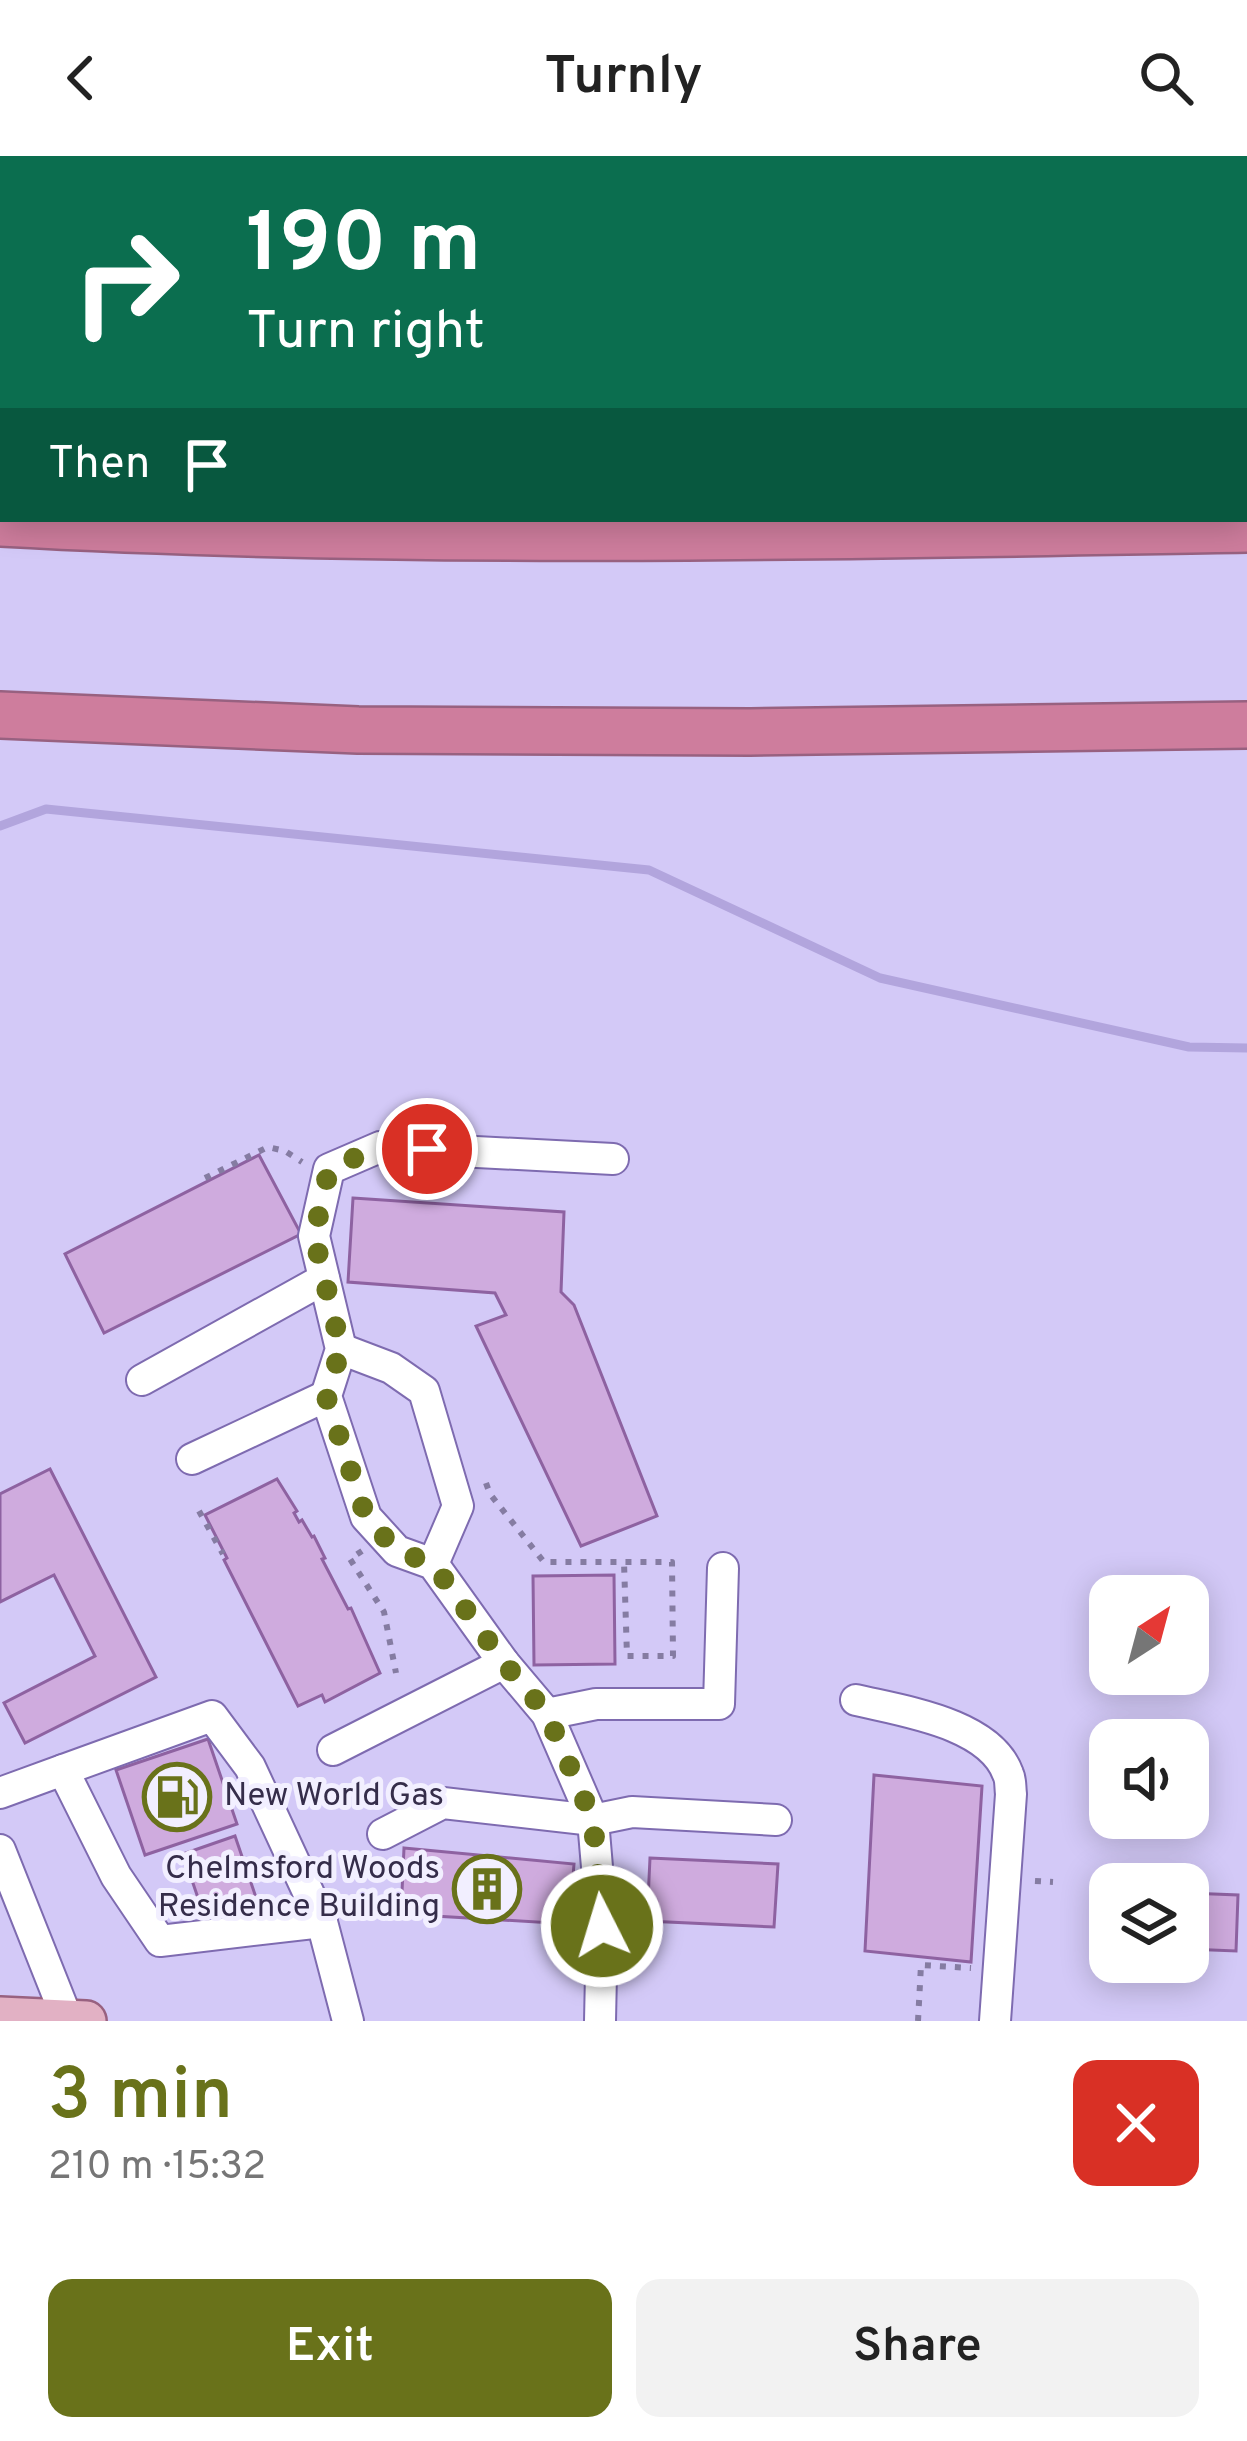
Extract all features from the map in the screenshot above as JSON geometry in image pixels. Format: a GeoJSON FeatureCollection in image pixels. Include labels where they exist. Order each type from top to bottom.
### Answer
{"type":"FeatureCollection","features":[{"type":"Feature","properties":{"kind":"highway"},"geometry":{"type":"LineString","coordinates":[[0,523],[154,531],[508,536],[1247,529]]}},
{"type":"Feature","properties":{"kind":"highway"},"geometry":{"type":"LineString","coordinates":[[0,715],[358,730],[750,731],[1247,724]]}},
{"type":"Feature","properties":{"kind":"main road"},"geometry":{"type":"LineString","coordinates":[[0,2017],[86,2021]]}},
{"type":"Feature","properties":{"kind":"street"},"geometry":{"type":"LineString","coordinates":[[600,2021],[602,1926],[593,1820],[547,1714],[433,1564],[397,1551],[366,1517],[326,1396],[341,1349],[314,1236],[329,1169],[380,1147],[614,1159]]}},
{"type":"Feature","properties":{"kind":"street"},"geometry":{"type":"LineString","coordinates":[[142,1380],[324,1279]]}},
{"type":"Feature","properties":{"kind":"street"},"geometry":{"type":"LineString","coordinates":[[341,1349],[392,1368],[424,1390],[458,1506],[433,1564]]}},
{"type":"Feature","properties":{"kind":"street"},"geometry":{"type":"LineString","coordinates":[[192,1459],[326,1396]]}},
{"type":"Feature","properties":{"kind":"street"},"geometry":{"type":"LineString","coordinates":[[547,1714],[596,1704],[719,1704],[723,1568]]}},
{"type":"Feature","properties":{"kind":"street"},"geometry":{"type":"LineString","coordinates":[[333,1750],[504,1663]]}},
{"type":"Feature","properties":{"kind":"street"},"geometry":{"type":"LineString","coordinates":[[856,1700],[968,1732],[993,1752],[1008,1774],[1011,1794],[995,2021]]}},
{"type":"Feature","properties":{"kind":"street"},"geometry":{"type":"LineString","coordinates":[[0,1793],[212,1716],[250,1767],[322,1922],[348,2021]]}},
{"type":"Feature","properties":{"kind":"street"},"geometry":{"type":"LineString","coordinates":[[63,1770],[116,1876],[160,1941],[322,1922]]}},
{"type":"Feature","properties":{"kind":"street"},"geometry":{"type":"LineString","coordinates":[[383,1834],[443,1803],[593,1820],[632,1812],[776,1820]]}},
{"type":"Feature","properties":{"kind":"street"},"geometry":{"type":"LineString","coordinates":[[0,1850],[68,2021]]}},
{"type":"Feature","properties":{"kind":"path"},"geometry":{"type":"LineString","coordinates":[[205,1178],[268,1147],[302,1162]]}},
{"type":"Feature","properties":{"kind":"path"},"geometry":{"type":"LineString","coordinates":[[484,1480],[544,1562],[624,1562],[672,1562],[673,1656],[627,1655],[624,1562]]}},
{"type":"Feature","properties":{"kind":"path"},"geometry":{"type":"LineString","coordinates":[[199,1511],[223,1554]]}},
{"type":"Feature","properties":{"kind":"path"},"geometry":{"type":"LineString","coordinates":[[365,1549],[350,1559],[384,1612],[396,1673]]}},
{"type":"Feature","properties":{"kind":"path"},"geometry":{"type":"LineString","coordinates":[[1025,1880],[1053,1882]]}},
{"type":"Feature","properties":{"kind":"path"},"geometry":{"type":"LineString","coordinates":[[917,2021],[921,1965],[981,1968]]}},
{"type":"Feature","properties":{"kind":"building"},"geometry":{"type":"Polygon","coordinates":[[[259,1155],[301,1234],[104,1333],[65,1254],[259,1155]]]}},
{"type":"Feature","properties":{"kind":"building"},"geometry":{"type":"Polygon","coordinates":[[[353,1198],[564,1212],[561,1292],[574,1305],[657,1516],[581,1546],[476,1326],[506,1315],[495,1293],[348,1282],[353,1198]]]}},
{"type":"Feature","properties":{"kind":"building"},"geometry":{"type":"Polygon","coordinates":[[[50,1469],[156,1677],[25,1743],[4,1703],[95,1656],[54,1575],[0,1602],[0,1494],[50,1469]]]}},
{"type":"Feature","properties":{"kind":"building"},"geometry":{"type":"Polygon","coordinates":[[[277,1479],[299,1522],[314,1536],[380,1673],[325,1702],[322,1695],[298,1706],[205,1515],[277,1479]]]}},
{"type":"Feature","properties":{"kind":"building"},"geometry":{"type":"Polygon","coordinates":[[[614,1575],[615,1664],[534,1665],[533,1576],[614,1575]]]}},
{"type":"Feature","properties":{"kind":"building","name":"New World Gas"},"geometry":{"type":"Polygon","coordinates":[[[208,1739],[237,1824],[145,1855],[116,1770],[208,1739]]]}},
{"type":"Feature","properties":{"kind":"building"},"geometry":{"type":"Polygon","coordinates":[[[874,1775],[982,1786],[971,1962],[865,1951],[874,1775]]]}},
{"type":"Feature","properties":{"kind":"building"},"geometry":{"type":"Polygon","coordinates":[[[235,1836],[262,1915],[210,1933],[183,1854],[235,1836]]]}},
{"type":"Feature","properties":{"kind":"building","name":"Chelmsford Woods Residence Building"},"geometry":{"type":"Polygon","coordinates":[[[404,1848],[574,1864],[569,1924],[401,1914],[404,1848]]]}},
{"type":"Feature","properties":{"kind":"building"},"geometry":{"type":"Polygon","coordinates":[[[650,1858],[778,1864],[774,1927],[647,1921],[650,1858]]]}},
{"type":"Feature","properties":{"kind":"building"},"geometry":{"type":"Polygon","coordinates":[[[1209,1894],[1238,1895],[1236,1951],[1209,1950],[1209,1894]]]}},
{"type":"Feature","properties":{"kind":"waterway"},"geometry":{"type":"LineString","coordinates":[[0,826],[46,809],[649,870],[880,978],[1189,1047],[1247,1048]]}},
{"type":"Feature","properties":{"kind":"place","name":"New World Gas"},"geometry":{"type":"Point","coordinates":[177,1797]}},
{"type":"Feature","properties":{"kind":"place","name":"Chelmsford Woods Residence Building"},"geometry":{"type":"Point","coordinates":[487,1889]}},
{"type":"Feature","properties":{"kind":"route"},"geometry":{"type":"LineString","coordinates":[[427,1149],[380,1147],[329,1169],[314,1236],[341,1349],[326,1396],[366,1517],[397,1551],[433,1564],[547,1714],[593,1820],[602,1926]]}}]}
